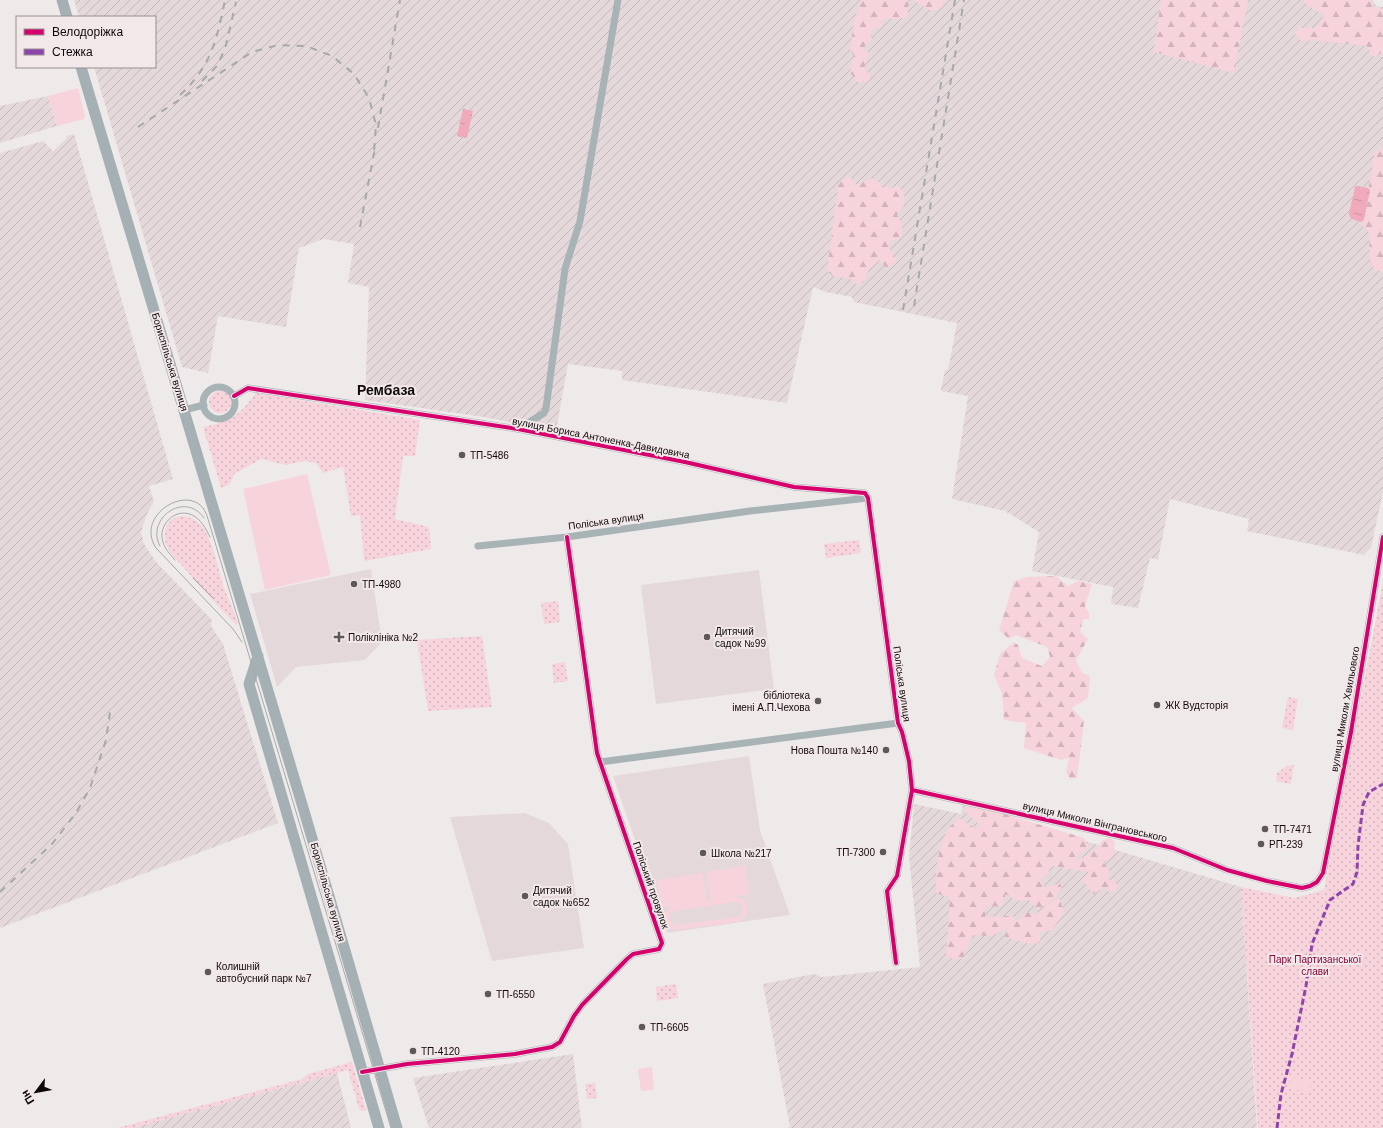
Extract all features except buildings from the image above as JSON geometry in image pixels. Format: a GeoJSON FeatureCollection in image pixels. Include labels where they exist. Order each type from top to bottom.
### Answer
{"type":"FeatureCollection","features":[{"type":"Feature","properties":{"kind":"main road"},"geometry":{"type":"LineString","coordinates":[[62,0],[67,16]]}},
{"type":"Feature","properties":{"kind":"main road","name":"Бориспільська вулиця"},"geometry":{"type":"LineString","coordinates":[[81,68],[258,656],[397,1128]]}},
{"type":"Feature","properties":{"kind":"main road","name":"Бориспільська вулиця"},"geometry":{"type":"LineString","coordinates":[[258,656],[249,684],[379,1128]]}},
{"type":"Feature","properties":{"kind":"street"},"geometry":{"type":"LineString","coordinates":[[518,429],[544,413],[546,408],[565,269],[580,221],[618,0]]}},
{"type":"Feature","properties":{"kind":"street"},"geometry":{"type":"LineString","coordinates":[[217,387],[228,390],[234,396],[235,404],[232,412],[230,415],[222,418],[218,419],[210,416],[204,405],[207,394],[217,387]]}},
{"type":"Feature","properties":{"kind":"street","name":"вулиця Бориса Антоненка-Давидовича"},"geometry":{"type":"LineString","coordinates":[[234,396],[248,388],[518,429],[685,462],[794,487],[860,492],[865,493],[868,498]]}},
{"type":"Feature","properties":{"kind":"street"},"geometry":{"type":"LineString","coordinates":[[184,410],[204,405]]}},
{"type":"Feature","properties":{"kind":"street","name":"Поліська вулиця"},"geometry":{"type":"LineString","coordinates":[[478,546],[567,537],[750,511],[868,498],[898,723],[902,732],[909,761],[912,790],[897,876],[887,892],[896,963]]}},
{"type":"Feature","properties":{"kind":"street","name":"Поліський провулок"},"geometry":{"type":"LineString","coordinates":[[362,1072],[430,1061],[515,1054],[552,1047],[560,1042],[574,1016],[582,1005],[633,954],[659,949],[662,944],[597,753],[567,537]]}},
{"type":"Feature","properties":{"kind":"street","name":"вулиця Миколи Хвильового"},"geometry":{"type":"LineString","coordinates":[[1317,882],[1323,872],[1350,732],[1383,537]]}},
{"type":"Feature","properties":{"kind":"street","name":"Поліська вулиця"},"geometry":{"type":"LineString","coordinates":[[600,762],[898,723]]}},
{"type":"Feature","properties":{"kind":"street","name":"вулиця Миколи Вінграновського"},"geometry":{"type":"LineString","coordinates":[[912,790],[1173,848],[1227,870],[1267,881],[1302,888],[1317,882]]}},
{"type":"Feature","properties":{"kind":"shaded area"},"geometry":{"type":"Polygon","coordinates":[[[74,0],[1373,0],[1376,6],[1383,7],[1383,492],[1371,548],[1364,555],[1247,531],[1249,519],[1170,499],[1158,560],[1150,558],[1138,608],[1111,604],[1113,587],[1032,571],[1039,532],[1005,511],[952,499],[968,396],[941,391],[941,389],[945,370],[948,370],[957,323],[854,302],[852,297],[826,292],[813,287],[787,403],[622,380],[622,371],[568,364],[556,431],[484,417],[365,400],[369,287],[348,283],[354,244],[323,239],[299,248],[286,327],[218,316],[208,373],[182,367],[94,68],[156,68],[156,16],[79,16],[74,0]]]}},
{"type":"Feature","properties":{"kind":"shaded area"},"geometry":{"type":"Polygon","coordinates":[[[48,96],[57,126],[0,143],[0,106],[48,96]]]}},
{"type":"Feature","properties":{"kind":"shaded area"},"geometry":{"type":"Polygon","coordinates":[[[74,134],[173,479],[149,486],[154,501],[146,516],[141,532],[144,544],[156,562],[212,620],[211,626],[223,644],[278,823],[0,928],[0,153],[43,141],[53,151],[66,139],[67,136],[74,134]]]}},
{"type":"Feature","properties":{"kind":"shaded area"},"geometry":{"type":"Polygon","coordinates":[[[371,569],[382,642],[365,660],[296,667],[277,687],[250,594],[371,569]]]}},
{"type":"Feature","properties":{"kind":"shaded area","name":"Дитячий садок №99"},"geometry":{"type":"Polygon","coordinates":[[[759,570],[774,689],[656,704],[641,585],[759,570]]]}},
{"type":"Feature","properties":{"kind":"shaded area","name":"Школа №217"},"geometry":{"type":"Polygon","coordinates":[[[749,756],[760,830],[790,915],[667,933],[613,776],[749,756]]]}},
{"type":"Feature","properties":{"kind":"shaded area"},"geometry":{"type":"Polygon","coordinates":[[[914,804],[961,814],[963,805],[1241,887],[1257,1128],[787,1128],[790,1127],[763,984],[814,974],[822,977],[920,967],[909,856],[914,804]]]}},
{"type":"Feature","properties":{"kind":"shaded area","name":"Дитячий садок №652"},"geometry":{"type":"Polygon","coordinates":[[[525,813],[549,823],[568,844],[584,948],[492,961],[450,817],[525,813]]]}},
{"type":"Feature","properties":{"kind":"shaded area"},"geometry":{"type":"Polygon","coordinates":[[[573,1054],[582,1128],[429,1128],[413,1078],[573,1054]]]}},
{"type":"Feature","properties":{"kind":"shaded area"},"geometry":{"type":"Polygon","coordinates":[[[337,1073],[351,1128],[132,1128],[337,1073]]]}},
{"type":"Feature","properties":{"kind":"green space"},"geometry":{"type":"Polygon","coordinates":[[[862,0],[909,0],[907,18],[884,19],[880,27],[871,30],[872,40],[863,48],[869,53],[864,68],[871,76],[868,82],[857,82],[850,72],[854,56],[850,49],[855,17],[862,0]]]}},
{"type":"Feature","properties":{"kind":"green space"},"geometry":{"type":"Polygon","coordinates":[[[915,0],[945,0],[941,8],[931,11],[915,0]]]}},
{"type":"Feature","properties":{"kind":"green space"},"geometry":{"type":"Polygon","coordinates":[[[1161,0],[1248,0],[1234,73],[1154,52],[1161,0]]]}},
{"type":"Feature","properties":{"kind":"green space"},"geometry":{"type":"Polygon","coordinates":[[[1304,0],[1371,0],[1374,7],[1383,9],[1383,54],[1380,53],[1376,57],[1372,56],[1367,46],[1312,40],[1302,42],[1295,34],[1299,28],[1316,28],[1324,15],[1304,3],[1304,0]]]}},
{"type":"Feature","properties":{"kind":"green space"},"geometry":{"type":"Polygon","coordinates":[[[78,88],[85,116],[84,119],[57,126],[48,96],[78,88]]]}},
{"type":"Feature","properties":{"kind":"green space"},"geometry":{"type":"Polygon","coordinates":[[[1383,147],[1383,272],[1375,270],[1370,263],[1369,233],[1362,225],[1375,152],[1383,147]]]}},
{"type":"Feature","properties":{"kind":"green space"},"geometry":{"type":"Polygon","coordinates":[[[844,178],[851,178],[857,186],[870,178],[879,182],[883,187],[891,188],[897,186],[904,192],[904,206],[897,215],[902,226],[902,232],[900,238],[890,241],[889,248],[897,260],[893,265],[886,268],[880,260],[869,269],[864,282],[858,285],[850,279],[833,276],[827,271],[838,186],[844,178]]]}},
{"type":"Feature","properties":{"kind":"green space"},"geometry":{"type":"Polygon","coordinates":[[[220,391],[228,394],[231,402],[228,410],[220,413],[212,410],[209,402],[212,394],[220,391]]]}},
{"type":"Feature","properties":{"kind":"green space"},"geometry":{"type":"Polygon","coordinates":[[[256,393],[420,420],[415,456],[403,456],[395,519],[429,527],[431,549],[364,561],[360,515],[351,516],[343,467],[323,473],[316,463],[304,461],[286,465],[261,459],[234,474],[230,484],[221,488],[203,427],[221,423],[234,417],[244,408],[256,393]]]}},
{"type":"Feature","properties":{"kind":"green space"},"geometry":{"type":"Polygon","coordinates":[[[307,474],[331,575],[265,590],[243,489],[307,474]]]}},
{"type":"Feature","properties":{"kind":"green space"},"geometry":{"type":"Polygon","coordinates":[[[181,516],[194,519],[205,530],[215,554],[224,588],[238,624],[236,625],[169,551],[165,539],[165,530],[169,522],[176,517],[181,516]]]}},
{"type":"Feature","properties":{"kind":"green space"},"geometry":{"type":"Polygon","coordinates":[[[859,540],[861,553],[826,558],[824,544],[859,540]]]}},
{"type":"Feature","properties":{"kind":"green space"},"geometry":{"type":"Polygon","coordinates":[[[1056,576],[1068,586],[1078,581],[1092,584],[1085,606],[1089,613],[1089,619],[1083,619],[1080,632],[1088,639],[1076,660],[1082,673],[1090,676],[1088,698],[1072,708],[1084,721],[1077,778],[1070,779],[1066,772],[1069,758],[1061,760],[1024,748],[1026,723],[1004,720],[1002,694],[994,675],[1000,654],[1014,642],[1018,645],[1022,658],[1042,666],[1050,657],[1047,647],[1016,635],[1009,639],[999,630],[1014,581],[1027,577],[1056,576]]]}},
{"type":"Feature","properties":{"kind":"green space","name":"Парк Партизанської слави"},"geometry":{"type":"Polygon","coordinates":[[[1383,582],[1383,1128],[1258,1128],[1241,887],[1294,898],[1324,890],[1383,582]]]}},
{"type":"Feature","properties":{"kind":"green space"},"geometry":{"type":"Polygon","coordinates":[[[558,601],[560,622],[544,624],[541,603],[558,601]]]}},
{"type":"Feature","properties":{"kind":"green space"},"geometry":{"type":"Polygon","coordinates":[[[482,636],[492,707],[428,711],[417,640],[482,636]]]}},
{"type":"Feature","properties":{"kind":"green space"},"geometry":{"type":"Polygon","coordinates":[[[565,662],[568,681],[554,683],[552,664],[565,662]]]}},
{"type":"Feature","properties":{"kind":"green space"},"geometry":{"type":"Polygon","coordinates":[[[1288,697],[1298,699],[1293,730],[1282,728],[1288,697]]]}},
{"type":"Feature","properties":{"kind":"green space"},"geometry":{"type":"Polygon","coordinates":[[[1294,765],[1291,784],[1276,781],[1277,773],[1287,766],[1294,765]]]}},
{"type":"Feature","properties":{"kind":"green space"},"geometry":{"type":"Polygon","coordinates":[[[971,804],[1084,838],[1090,847],[1076,857],[1077,861],[1096,849],[1103,840],[1110,838],[1115,842],[1114,855],[1104,863],[1110,872],[1107,881],[1113,879],[1118,886],[1114,892],[1110,892],[1105,887],[1094,894],[1082,880],[1089,872],[1050,866],[1048,874],[1041,879],[1045,888],[1060,883],[1062,888],[1045,906],[1037,909],[1029,900],[1017,901],[1006,894],[1000,907],[985,905],[985,917],[1013,916],[1016,922],[1027,912],[1034,915],[1059,897],[1064,912],[1051,931],[1046,930],[1040,933],[1040,942],[1033,945],[1005,937],[1007,928],[992,936],[973,935],[962,959],[946,958],[950,898],[936,893],[937,863],[942,842],[946,833],[959,818],[976,829],[980,825],[964,811],[971,804]]]}},
{"type":"Feature","properties":{"kind":"green space"},"geometry":{"type":"Polygon","coordinates":[[[745,866],[749,894],[733,897],[742,899],[747,905],[748,909],[745,917],[737,922],[677,930],[672,929],[666,924],[664,917],[665,913],[671,907],[661,908],[657,880],[703,873],[707,901],[711,901],[706,872],[745,866]],[[736,902],[674,911],[670,915],[669,919],[671,923],[676,925],[738,917],[743,911],[741,904],[736,902]]]}},
{"type":"Feature","properties":{"kind":"green space"},"geometry":{"type":"Polygon","coordinates":[[[676,984],[678,998],[657,1001],[656,987],[676,984]]]}},
{"type":"Feature","properties":{"kind":"green space"},"geometry":{"type":"Polygon","coordinates":[[[352,1062],[366,1110],[362,1111],[359,1109],[348,1070],[132,1128],[117,1128],[302,1079],[308,1074],[352,1062]]]}},
{"type":"Feature","properties":{"kind":"green space"},"geometry":{"type":"Polygon","coordinates":[[[652,1067],[654,1090],[641,1091],[638,1069],[652,1067]]]}},
{"type":"Feature","properties":{"kind":"green space"},"geometry":{"type":"Polygon","coordinates":[[[1290,1077],[1311,1080],[1310,1092],[1289,1089],[1290,1077]]]}},
{"type":"Feature","properties":{"kind":"green space"},"geometry":{"type":"Polygon","coordinates":[[[595,1083],[597,1098],[587,1099],[585,1084],[595,1083]]]}},
{"type":"Feature","properties":{"kind":"water"},"geometry":{"type":"Polygon","coordinates":[[[463,109],[473,111],[467,138],[457,136],[463,109]]]}},
{"type":"Feature","properties":{"kind":"water"},"geometry":{"type":"Polygon","coordinates":[[[1356,186],[1368,188],[1370,190],[1364,220],[1361,222],[1352,219],[1349,214],[1356,186]]]}},
{"type":"Feature","properties":{"kind":"tram line"},"geometry":{"type":"LineString","coordinates":[[242,642],[233,629],[156,548],[151,536],[152,525],[157,515],[165,507],[175,502],[185,500],[195,502],[203,508],[207,516],[391,1128]]}},
{"type":"Feature","properties":{"kind":"tram line"},"geometry":{"type":"LineString","coordinates":[[160,546],[157,536],[158,526],[162,518],[169,511],[178,507],[187,507],[196,510],[204,518]]}},
{"type":"Feature","properties":{"kind":"tram line"},"geometry":{"type":"LineString","coordinates":[[175,560],[165,547],[162,536],[165,524],[169,519],[180,513],[192,515],[203,524],[210,537]]}},
{"type":"Feature","properties":{"kind":"tram line"},"geometry":{"type":"LineString","coordinates":[[193,578],[213,598]]}},
{"type":"Feature","properties":{"kind":"railway"},"geometry":{"type":"LineString","coordinates":[[180,95],[191,84],[206,63],[219,27],[225,0]]}},
{"type":"Feature","properties":{"kind":"railway"},"geometry":{"type":"LineString","coordinates":[[378,128],[400,0]]}},
{"type":"Feature","properties":{"kind":"railway"},"geometry":{"type":"LineString","coordinates":[[903,310],[955,0]]}},
{"type":"Feature","properties":{"kind":"railway"},"geometry":{"type":"LineString","coordinates":[[914,306],[964,0]]}},
{"type":"Feature","properties":{"kind":"railway"},"geometry":{"type":"LineString","coordinates":[[202,81],[217,66],[225,49],[236,2]]}},
{"type":"Feature","properties":{"kind":"railway"},"geometry":{"type":"LineString","coordinates":[[138,127],[252,52],[278,45],[306,46],[332,56],[354,74],[369,98],[376,125],[374,152]]}},
{"type":"Feature","properties":{"kind":"railway"},"geometry":{"type":"LineString","coordinates":[[360,227],[375,148]]}},
{"type":"Feature","properties":{"kind":"railway"},"geometry":{"type":"LineString","coordinates":[[0,892],[52,844],[76,813],[90,788],[106,740],[110,712]]}},
{"type":"Feature","properties":{"kind":"marked path"},"geometry":{"type":"LineString","coordinates":[[1277,1128],[1281,1094],[1292,1054],[1306,986],[1312,944],[1330,900],[1353,884],[1357,872],[1358,846],[1363,805],[1369,792],[1383,784]]}},
{"type":"Feature","properties":{"kind":"cycle path"},"geometry":{"type":"LineString","coordinates":[[234,396],[248,388],[518,429],[685,462],[794,487],[865,493],[868,498],[898,723],[902,732],[909,761],[912,790],[897,876],[887,891],[896,963]]}},
{"type":"Feature","properties":{"kind":"cycle path"},"geometry":{"type":"LineString","coordinates":[[362,1072],[407,1064],[515,1054],[552,1047],[560,1042],[574,1016],[582,1005],[627,959],[633,954],[659,949],[662,943],[597,753],[567,537]]}},
{"type":"Feature","properties":{"kind":"cycle path"},"geometry":{"type":"LineString","coordinates":[[912,790],[1173,848],[1227,870],[1267,881],[1302,888],[1310,886],[1317,882],[1323,873],[1351,732],[1383,537]]}},
{"type":"Feature","properties":{"kind":"place","name":"ТП-5486"},"geometry":{"type":"Point","coordinates":[462,455]}},
{"type":"Feature","properties":{"kind":"place","name":"ТП-4980"},"geometry":{"type":"Point","coordinates":[354,584]}},
{"type":"Feature","properties":{"kind":"place","name":"Поліклініка №2"},"geometry":{"type":"Point","coordinates":[339,637]}},
{"type":"Feature","properties":{"kind":"place","name":"Дитячий садок №99"},"geometry":{"type":"Point","coordinates":[707,637]}},
{"type":"Feature","properties":{"kind":"place","name":"бібліотека імені А.П.Чехова"},"geometry":{"type":"Point","coordinates":[818,701]}},
{"type":"Feature","properties":{"kind":"place","name":"ЖК Вудсторія"},"geometry":{"type":"Point","coordinates":[1157,705]}},
{"type":"Feature","properties":{"kind":"place","name":"Нова Пошта №140"},"geometry":{"type":"Point","coordinates":[886,750]}},
{"type":"Feature","properties":{"kind":"place","name":"ТП-7471"},"geometry":{"type":"Point","coordinates":[1265,829]}},
{"type":"Feature","properties":{"kind":"place","name":"РП-239"},"geometry":{"type":"Point","coordinates":[1261,844]}},
{"type":"Feature","properties":{"kind":"place","name":"ТП-7300"},"geometry":{"type":"Point","coordinates":[883,852]}},
{"type":"Feature","properties":{"kind":"place","name":"Школа №217"},"geometry":{"type":"Point","coordinates":[703,853]}},
{"type":"Feature","properties":{"kind":"place","name":"Дитячий садок №652"},"geometry":{"type":"Point","coordinates":[525,896]}},
{"type":"Feature","properties":{"kind":"place","name":"Колишній автобусний парк №7"},"geometry":{"type":"Point","coordinates":[208,972]}},
{"type":"Feature","properties":{"kind":"place","name":"ТП-6550"},"geometry":{"type":"Point","coordinates":[488,994]}},
{"type":"Feature","properties":{"kind":"place","name":"ТП-6605"},"geometry":{"type":"Point","coordinates":[642,1027]}},
{"type":"Feature","properties":{"kind":"place","name":"ТП-4120"},"geometry":{"type":"Point","coordinates":[413,1051]}},
{"type":"Feature","properties":{"kind":"district","name":"Рембаза"},"geometry":{"type":"Point","coordinates":[386,390]}}]}
